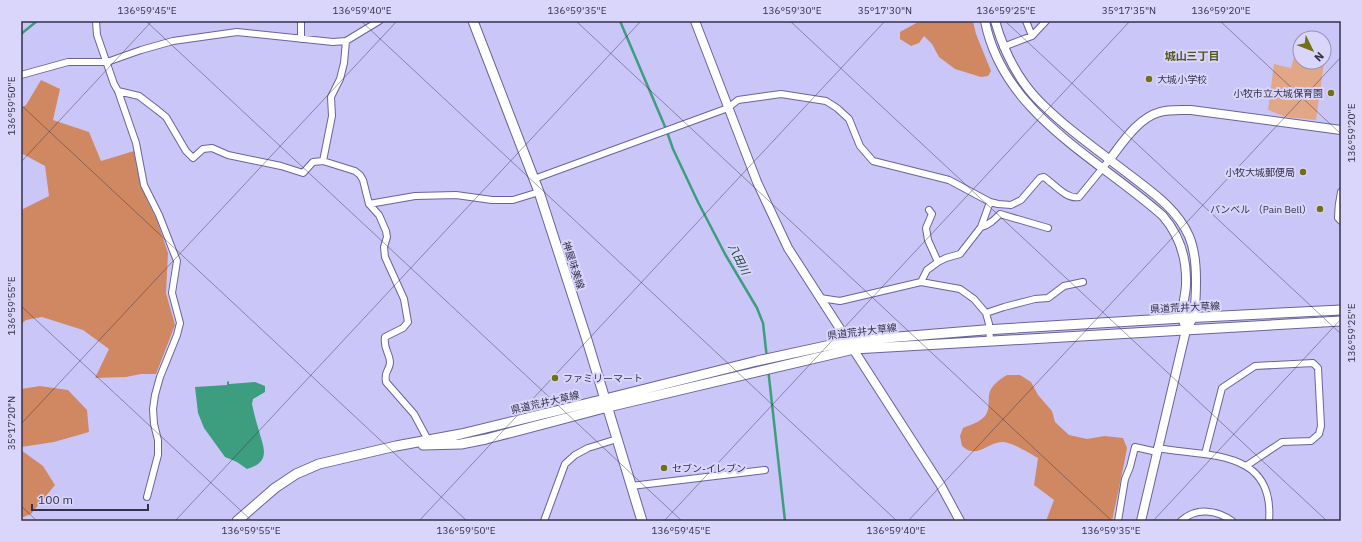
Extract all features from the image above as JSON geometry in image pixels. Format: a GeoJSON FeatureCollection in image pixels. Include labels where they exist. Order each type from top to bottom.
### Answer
{"type":"FeatureCollection","features":[{"type":"Feature","properties":{"kind":"main road","name":"神屋味美線"},"geometry":{"type":"LineString","coordinates":[[473,21],[534,179],[587,340],[642,521]]}},
{"type":"Feature","properties":{"kind":"main road","name":"県道荒井大草線"},"geometry":{"type":"LineString","coordinates":[[396,446],[461,444],[757,361],[778,356],[852,345],[989,330],[1193,317],[1341,310]]}},
{"type":"Feature","properties":{"kind":"main road","name":"県道荒井大草線"},"geometry":{"type":"LineString","coordinates":[[237,521],[275,488],[296,474],[319,464],[396,446],[758,373],[852,345],[990,341],[1341,320]]}},
{"type":"Feature","properties":{"kind":"street"},"geometry":{"type":"LineString","coordinates":[[96,21],[97,36],[136,143],[144,185],[166,231],[177,262],[172,293],[180,322],[177,335],[160,377],[155,395],[153,409],[154,424],[158,440],[158,455],[147,497]]}},
{"type":"Feature","properties":{"kind":"street"},"geometry":{"type":"LineString","coordinates":[[301,21],[301,39]]}},
{"type":"Feature","properties":{"kind":"street"},"geometry":{"type":"LineString","coordinates":[[21,75],[68,62],[107,62],[173,41],[237,32],[333,42],[346,41],[379,21]]}},
{"type":"Feature","properties":{"kind":"street"},"geometry":{"type":"LineString","coordinates":[[695,21],[757,182],[788,248],[852,345],[940,484],[960,521]]}},
{"type":"Feature","properties":{"kind":"street"},"geometry":{"type":"LineString","coordinates":[[985,21],[990,40],[1003,70],[1025,101],[1040,117],[1163,216],[1170,224],[1183,251],[1186,265],[1186,284],[1182,318],[1186,330]]}},
{"type":"Feature","properties":{"kind":"street"},"geometry":{"type":"LineString","coordinates":[[995,21],[1003,47],[1016,72],[1039,101],[1068,128],[1110,159],[1170,208],[1178,216],[1193,247],[1196,264],[1193,317],[1186,330],[1141,521]]}},
{"type":"Feature","properties":{"kind":"street"},"geometry":{"type":"LineString","coordinates":[[1026,21],[1032,36]]}},
{"type":"Feature","properties":{"kind":"street"},"geometry":{"type":"LineString","coordinates":[[1003,47],[1032,36],[1046,21]]}},
{"type":"Feature","properties":{"kind":"street"},"geometry":{"type":"LineString","coordinates":[[322,161],[332,116],[331,97],[340,79],[344,63],[346,41]]}},
{"type":"Feature","properties":{"kind":"street"},"geometry":{"type":"LineString","coordinates":[[118,91],[139,96],[166,117],[186,151],[194,158],[203,149],[212,148],[228,155],[281,166],[303,173],[313,162],[322,161],[360,175],[363,180],[369,204],[379,215],[386,231],[387,237],[384,247],[385,257],[404,299],[408,322],[403,328],[385,337],[384,344],[390,361],[389,367],[384,375],[386,382],[414,414],[428,440]]}},
{"type":"Feature","properties":{"kind":"street"},"geometry":{"type":"LineString","coordinates":[[534,179],[728,108],[738,100],[781,94],[826,101],[837,108],[849,119],[860,146],[873,161],[949,180],[990,202],[1007,205],[1011,205],[1021,200],[1040,178],[1044,177],[1070,196],[1074,198],[1080,197],[1138,124],[1148,116],[1160,112],[1170,110],[1191,110],[1341,130]]}},
{"type":"Feature","properties":{"kind":"street"},"geometry":{"type":"LineString","coordinates":[[369,204],[415,196],[456,195],[492,200],[513,200],[538,192]]}},
{"type":"Feature","properties":{"kind":"street"},"geometry":{"type":"LineString","coordinates":[[1341,192],[1338,204],[1338,218],[1341,220]]}},
{"type":"Feature","properties":{"kind":"street"},"geometry":{"type":"LineString","coordinates":[[921,282],[927,270],[938,262],[960,254],[980,227],[990,202]]}},
{"type":"Feature","properties":{"kind":"street"},"geometry":{"type":"LineString","coordinates":[[929,210],[932,214],[926,228],[928,240],[938,262]]}},
{"type":"Feature","properties":{"kind":"street"},"geometry":{"type":"LineString","coordinates":[[980,227],[991,223],[1000,214],[1048,228]]}},
{"type":"Feature","properties":{"kind":"street"},"geometry":{"type":"LineString","coordinates":[[820,298],[840,301],[921,282],[960,289],[974,299],[986,313],[990,341]]}},
{"type":"Feature","properties":{"kind":"street"},"geometry":{"type":"LineString","coordinates":[[986,313],[1027,301],[1048,298],[1064,286],[1083,282]]}},
{"type":"Feature","properties":{"kind":"street"},"geometry":{"type":"LineString","coordinates":[[1204,454],[1222,388],[1255,366],[1313,363],[1318,368],[1321,426],[1319,434],[1311,441],[1282,442],[1246,466]]}},
{"type":"Feature","properties":{"kind":"street"},"geometry":{"type":"LineString","coordinates":[[544,521],[565,464],[575,455],[588,448],[617,439]]}},
{"type":"Feature","properties":{"kind":"street"},"geometry":{"type":"LineString","coordinates":[[1118,521],[1125,479],[1135,447],[1204,454],[1227,458],[1246,466],[1260,479],[1265,489],[1270,509],[1269,521]]}},
{"type":"Feature","properties":{"kind":"street"},"geometry":{"type":"LineString","coordinates":[[631,486],[765,470]]}},
{"type":"Feature","properties":{"kind":"street"},"geometry":{"type":"LineString","coordinates":[[1181,521],[1192,514],[1208,511],[1225,516],[1232,521]]}},
{"type":"Feature","properties":{"kind":"shaded area"},"geometry":{"type":"Polygon","coordinates":[[[920,21],[973,21],[976,34],[991,71],[988,76],[981,77],[955,69],[939,57],[932,44],[924,36],[919,43],[911,46],[900,39],[900,32],[920,21]]]}},
{"type":"Feature","properties":{"kind":"shaded area"},"geometry":{"type":"Polygon","coordinates":[[[1274,64],[1291,68],[1292,64],[1292,70],[1323,70],[1316,120],[1286,117],[1268,110],[1274,64]]]}},
{"type":"Feature","properties":{"kind":"shaded area"},"geometry":{"type":"Polygon","coordinates":[[[41,80],[60,89],[53,120],[89,132],[101,161],[134,151],[137,169],[147,200],[157,220],[168,253],[166,293],[175,325],[156,374],[95,378],[109,349],[83,330],[42,317],[26,320],[21,324],[21,210],[49,196],[45,166],[21,153],[21,108],[26,105],[41,80]]]}},
{"type":"Feature","properties":{"kind":"shaded area"},"geometry":{"type":"Polygon","coordinates":[[[1007,375],[1020,375],[1031,382],[1038,395],[1052,411],[1055,422],[1069,435],[1087,439],[1104,436],[1123,438],[1127,448],[1112,521],[1046,521],[1054,500],[1034,485],[1038,458],[1016,446],[1003,442],[978,451],[968,450],[962,446],[960,436],[963,428],[978,422],[985,416],[987,413],[991,389],[998,381],[1007,375]]]}},
{"type":"Feature","properties":{"kind":"shaded area"},"geometry":{"type":"Polygon","coordinates":[[[229,381],[229,384],[255,382],[265,386],[265,392],[253,399],[252,404],[264,449],[263,459],[260,463],[247,469],[237,462],[225,457],[204,428],[198,413],[195,387],[227,385],[227,382],[229,381]]]}},
{"type":"Feature","properties":{"kind":"shaded area"},"geometry":{"type":"Polygon","coordinates":[[[40,386],[68,390],[87,410],[89,432],[54,442],[21,447],[21,389],[40,386]]]}},
{"type":"Feature","properties":{"kind":"shaded area"},"geometry":{"type":"Polygon","coordinates":[[[21,450],[43,466],[55,485],[31,514],[21,518],[21,450]]]}},
{"type":"Feature","properties":{"kind":"waterway"},"geometry":{"type":"LineString","coordinates":[[21,34],[37,21]]}},
{"type":"Feature","properties":{"kind":"waterway","name":"八田川"},"geometry":{"type":"LineString","coordinates":[[620,21],[673,149],[698,202],[725,254],[757,308],[763,323],[785,521]]}},
{"type":"Feature","properties":{"kind":"place","name":"大城小学校"},"geometry":{"type":"Point","coordinates":[1149,79]}},
{"type":"Feature","properties":{"kind":"place","name":"小牧市立大城保育園"},"geometry":{"type":"Point","coordinates":[1331,93]}},
{"type":"Feature","properties":{"kind":"place","name":"小牧大城郵便局"},"geometry":{"type":"Point","coordinates":[1303,172]}},
{"type":"Feature","properties":{"kind":"place","name":"パンベル （Pain Bell）"},"geometry":{"type":"Point","coordinates":[1320,209]}},
{"type":"Feature","properties":{"kind":"place","name":"ファミリーマート"},"geometry":{"type":"Point","coordinates":[555,378]}},
{"type":"Feature","properties":{"kind":"place","name":"セブン-イレブン"},"geometry":{"type":"Point","coordinates":[664,468]}},
{"type":"Feature","properties":{"kind":"district","name":"城山三丁目"},"geometry":{"type":"Point","coordinates":[1192,56]}}]}
